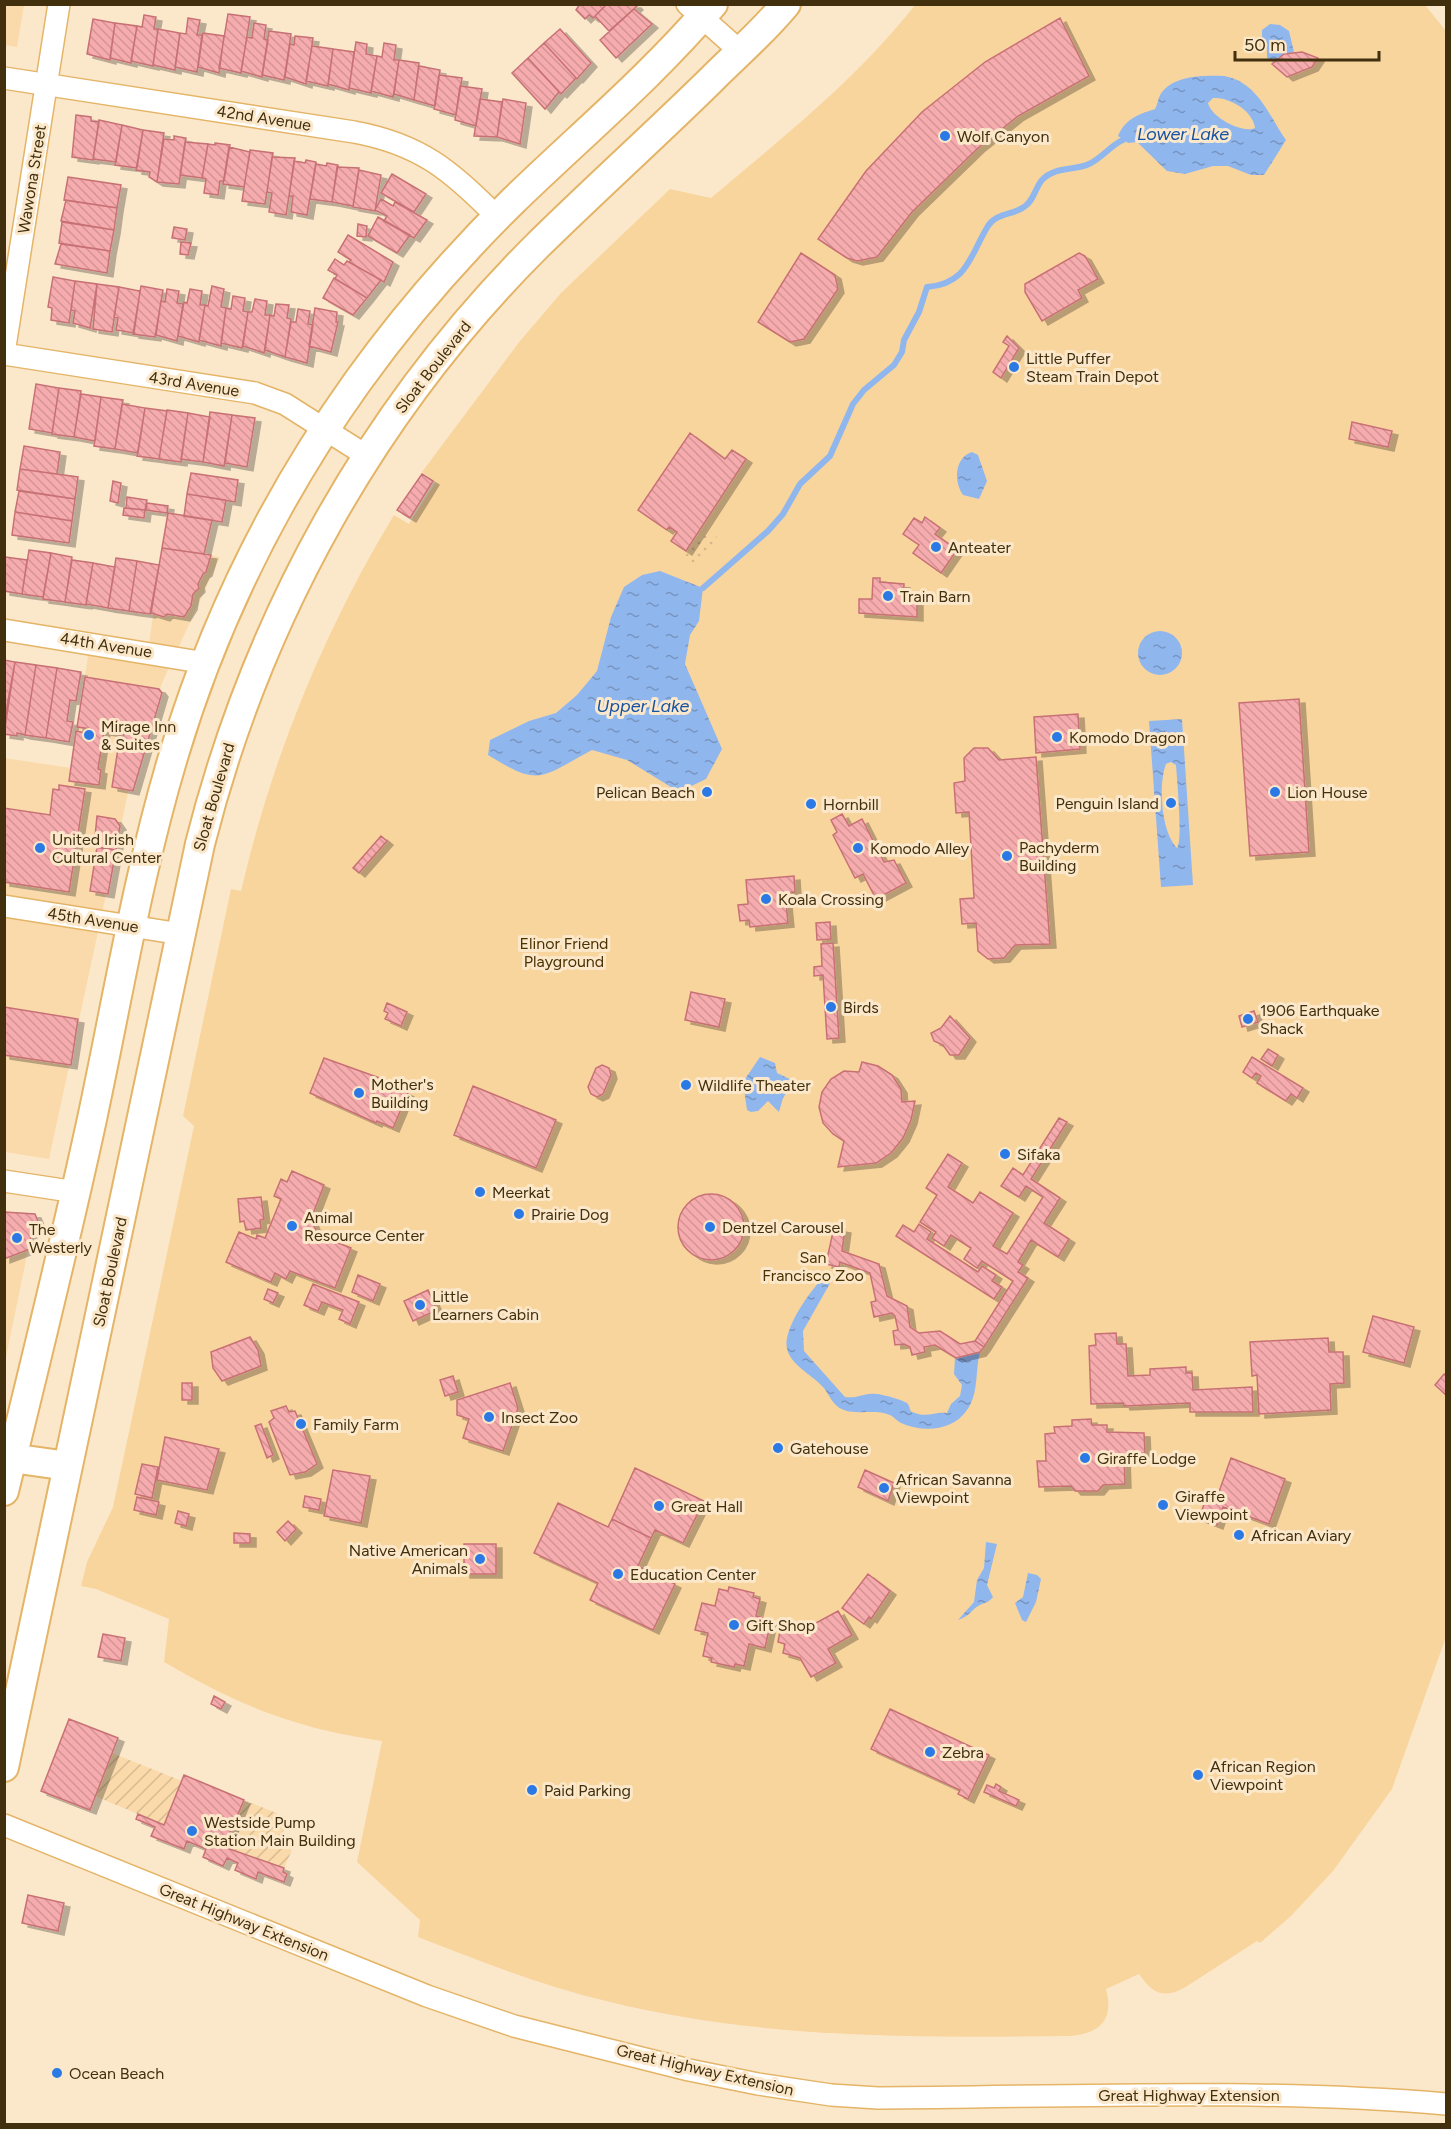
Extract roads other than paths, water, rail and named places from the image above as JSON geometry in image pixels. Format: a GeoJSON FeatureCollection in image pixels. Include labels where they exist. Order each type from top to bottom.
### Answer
{"type":"FeatureCollection","features":[{"type":"Feature","properties":{"kind":"street","name":"Wawona Street"},"geometry":{"type":"LineString","coordinates":[[4,354],[59,4]]}},
{"type":"Feature","properties":{"kind":"street","name":"Sloat Boulevard"},"geometry":{"type":"LineString","coordinates":[[4,1767],[181,934],[213,795],[254,675],[305,564],[367,456],[432,365],[509,276],[742,53],[786,4]]}},
{"type":"Feature","properties":{"kind":"street"},"geometry":{"type":"LineString","coordinates":[[4,1491],[9,1457],[76,1192],[132,926],[164,788],[206,663],[254,553],[326,429],[397,329],[438,280],[497,217],[648,74],[701,9],[742,53]]}},
{"type":"Feature","properties":{"kind":"street","name":"42nd Avenue"},"geometry":{"type":"LineString","coordinates":[[4,78],[354,132],[394,141],[430,157],[447,169],[497,217]]}},
{"type":"Feature","properties":{"kind":"street","name":"43rd Avenue"},"geometry":{"type":"LineString","coordinates":[[4,354],[255,393],[285,404],[367,456]]}},
{"type":"Feature","properties":{"kind":"street","name":"44th Avenue"},"geometry":{"type":"LineString","coordinates":[[4,630],[206,663]]}},
{"type":"Feature","properties":{"kind":"street","name":"45th Avenue"},"geometry":{"type":"LineString","coordinates":[[4,906],[181,934]]}},
{"type":"Feature","properties":{"kind":"street"},"geometry":{"type":"LineString","coordinates":[[4,1181],[76,1192]]}},
{"type":"Feature","properties":{"kind":"street"},"geometry":{"type":"LineString","coordinates":[[9,1457],[68,1466]]}},
{"type":"Feature","properties":{"kind":"street","name":"Great Highway Extension"},"geometry":{"type":"LineString","coordinates":[[4,1825],[427,1996],[514,2026],[690,2070],[758,2084],[831,2095],[878,2098],[1174,2093],[1311,2095],[1446,2104]]}},
{"type":"Feature","properties":{"kind":"water"},"geometry":{"type":"Polygon","coordinates":[[[1270,24],[1280,25],[1289,31],[1294,52],[1284,54],[1273,62],[1267,58],[1267,49],[1262,46],[1262,30],[1270,24]]]}},
{"type":"Feature","properties":{"kind":"water","name":"Lower Lake"},"geometry":{"type":"Polygon","coordinates":[[[1199,76],[1224,76],[1236,79],[1254,93],[1286,140],[1264,175],[1251,175],[1228,166],[1213,166],[1185,174],[1167,171],[1137,142],[1128,143],[1118,136],[1129,121],[1155,109],[1161,94],[1174,82],[1199,76]],[[1213,98],[1208,103],[1215,114],[1243,129],[1255,128],[1250,116],[1240,106],[1220,98],[1213,98]]]}},
{"type":"Feature","properties":{"kind":"water"},"geometry":{"type":"Polygon","coordinates":[[[972,452],[978,455],[987,481],[979,499],[963,495],[957,477],[957,470],[962,459],[972,452]]]}},
{"type":"Feature","properties":{"kind":"water","name":"Upper Lake"},"geometry":{"type":"Polygon","coordinates":[[[660,571],[703,588],[699,621],[690,635],[685,664],[722,749],[706,779],[679,792],[627,760],[592,750],[562,767],[541,775],[519,772],[488,755],[490,740],[529,721],[556,713],[577,695],[597,671],[611,617],[624,587],[642,575],[660,571]]]}},
{"type":"Feature","properties":{"kind":"water"},"geometry":{"type":"Polygon","coordinates":[[[1160,631],[1175,638],[1182,653],[1175,668],[1160,675],[1145,668],[1138,653],[1145,638],[1160,631]]]}},
{"type":"Feature","properties":{"kind":"water"},"geometry":{"type":"Polygon","coordinates":[[[1182,719],[1193,885],[1161,887],[1149,721],[1182,719]],[[1171,762],[1166,764],[1162,784],[1162,808],[1167,831],[1177,848],[1180,823],[1176,765],[1171,762]]]}},
{"type":"Feature","properties":{"kind":"water"},"geometry":{"type":"Polygon","coordinates":[[[760,1057],[775,1063],[777,1073],[794,1081],[783,1098],[779,1112],[768,1101],[758,1111],[747,1110],[743,1082],[760,1057]]]}},
{"type":"Feature","properties":{"kind":"water"},"geometry":{"type":"Polygon","coordinates":[[[825,1275],[833,1278],[803,1331],[804,1351],[845,1397],[879,1394],[907,1403],[911,1411],[920,1414],[947,1413],[951,1404],[960,1396],[962,1385],[954,1374],[955,1358],[980,1352],[971,1404],[961,1417],[946,1426],[928,1429],[901,1423],[885,1413],[855,1412],[837,1406],[823,1387],[793,1360],[787,1346],[789,1330],[797,1313],[825,1275]]]}},
{"type":"Feature","properties":{"kind":"water"},"geometry":{"type":"Polygon","coordinates":[[[986,1542],[997,1544],[987,1585],[993,1597],[966,1617],[958,1620],[974,1602],[977,1580],[984,1568],[986,1542]]]}},
{"type":"Feature","properties":{"kind":"water"},"geometry":{"type":"Polygon","coordinates":[[[1028,1573],[1037,1575],[1041,1579],[1036,1602],[1026,1622],[1022,1620],[1015,1603],[1023,1597],[1028,1573]]]}},
{"type":"Feature","properties":{"kind":"waterway"},"geometry":{"type":"LineString","coordinates":[[703,588],[768,531],[783,514],[800,484],[830,456],[853,404],[864,390],[894,365],[902,352],[904,340],[919,312],[927,287],[941,285],[960,274],[991,222],[1000,216],[1020,210],[1032,198],[1042,180],[1047,176],[1089,164],[1123,140]]}},
{"type":"Feature","properties":{"kind":"place","name":"Wolf Canyon"},"geometry":{"type":"Point","coordinates":[945,136]}},
{"type":"Feature","properties":{"kind":"place","name":"Little Puffer Steam Train Depot"},"geometry":{"type":"Point","coordinates":[1014,367]}},
{"type":"Feature","properties":{"kind":"place","name":"Anteater"},"geometry":{"type":"Point","coordinates":[936,547]}},
{"type":"Feature","properties":{"kind":"place","name":"Train Barn"},"geometry":{"type":"Point","coordinates":[888,596]}},
{"type":"Feature","properties":{"kind":"place","name":"Mirage Inn & Suites"},"geometry":{"type":"Point","coordinates":[89,735]}},
{"type":"Feature","properties":{"kind":"place","name":"Komodo Dragon"},"geometry":{"type":"Point","coordinates":[1057,737]}},
{"type":"Feature","properties":{"kind":"place","name":"Pelican Beach"},"geometry":{"type":"Point","coordinates":[707,792]}},
{"type":"Feature","properties":{"kind":"place","name":"Lion House"},"geometry":{"type":"Point","coordinates":[1275,792]}},
{"type":"Feature","properties":{"kind":"place","name":"Penguin Island"},"geometry":{"type":"Point","coordinates":[1171,803]}},
{"type":"Feature","properties":{"kind":"place","name":"Hornbill"},"geometry":{"type":"Point","coordinates":[811,804]}},
{"type":"Feature","properties":{"kind":"place","name":"United Irish Cultural Center"},"geometry":{"type":"Point","coordinates":[40,848]}},
{"type":"Feature","properties":{"kind":"place","name":"Komodo Alley"},"geometry":{"type":"Point","coordinates":[858,848]}},
{"type":"Feature","properties":{"kind":"place","name":"Pachyderm Building"},"geometry":{"type":"Point","coordinates":[1007,856]}},
{"type":"Feature","properties":{"kind":"place","name":"Koala Crossing"},"geometry":{"type":"Point","coordinates":[766,899]}},
{"type":"Feature","properties":{"kind":"place","name":"Birds"},"geometry":{"type":"Point","coordinates":[831,1007]}},
{"type":"Feature","properties":{"kind":"place","name":"1906 Earthquake Shack"},"geometry":{"type":"Point","coordinates":[1248,1019]}},
{"type":"Feature","properties":{"kind":"place","name":"Wildlife Theater"},"geometry":{"type":"Point","coordinates":[686,1085]}},
{"type":"Feature","properties":{"kind":"place","name":"Mother's Building"},"geometry":{"type":"Point","coordinates":[359,1093]}},
{"type":"Feature","properties":{"kind":"place","name":"Sifaka"},"geometry":{"type":"Point","coordinates":[1005,1154]}},
{"type":"Feature","properties":{"kind":"place","name":"Meerkat"},"geometry":{"type":"Point","coordinates":[480,1192]}},
{"type":"Feature","properties":{"kind":"place","name":"Prairie Dog"},"geometry":{"type":"Point","coordinates":[519,1214]}},
{"type":"Feature","properties":{"kind":"place","name":"Animal Resource Center"},"geometry":{"type":"Point","coordinates":[292,1226]}},
{"type":"Feature","properties":{"kind":"place","name":"Dentzel Carousel"},"geometry":{"type":"Point","coordinates":[710,1227]}},
{"type":"Feature","properties":{"kind":"place","name":"The Westerly"},"geometry":{"type":"Point","coordinates":[17,1238]}},
{"type":"Feature","properties":{"kind":"place","name":"Little Learners Cabin"},"geometry":{"type":"Point","coordinates":[420,1305]}},
{"type":"Feature","properties":{"kind":"place","name":"Insect Zoo"},"geometry":{"type":"Point","coordinates":[489,1417]}},
{"type":"Feature","properties":{"kind":"place","name":"Family Farm"},"geometry":{"type":"Point","coordinates":[301,1424]}},
{"type":"Feature","properties":{"kind":"place","name":"Gatehouse"},"geometry":{"type":"Point","coordinates":[778,1448]}},
{"type":"Feature","properties":{"kind":"place","name":"Giraffe Lodge"},"geometry":{"type":"Point","coordinates":[1085,1458]}},
{"type":"Feature","properties":{"kind":"place","name":"African Savanna Viewpoint"},"geometry":{"type":"Point","coordinates":[884,1488]}},
{"type":"Feature","properties":{"kind":"place","name":"Giraffe Viewpoint"},"geometry":{"type":"Point","coordinates":[1163,1505]}},
{"type":"Feature","properties":{"kind":"place","name":"Great Hall"},"geometry":{"type":"Point","coordinates":[659,1506]}},
{"type":"Feature","properties":{"kind":"place","name":"African Aviary"},"geometry":{"type":"Point","coordinates":[1239,1535]}},
{"type":"Feature","properties":{"kind":"place","name":"Native American Animals"},"geometry":{"type":"Point","coordinates":[480,1559]}},
{"type":"Feature","properties":{"kind":"place","name":"Education Center"},"geometry":{"type":"Point","coordinates":[618,1574]}},
{"type":"Feature","properties":{"kind":"place","name":"Gift Shop"},"geometry":{"type":"Point","coordinates":[734,1625]}},
{"type":"Feature","properties":{"kind":"place","name":"Zebra"},"geometry":{"type":"Point","coordinates":[930,1752]}},
{"type":"Feature","properties":{"kind":"place","name":"African Region Viewpoint"},"geometry":{"type":"Point","coordinates":[1198,1775]}},
{"type":"Feature","properties":{"kind":"place","name":"Paid Parking"},"geometry":{"type":"Point","coordinates":[532,1790]}},
{"type":"Feature","properties":{"kind":"place","name":"Westside Pump Station Main Building"},"geometry":{"type":"Point","coordinates":[192,1831]}},
{"type":"Feature","properties":{"kind":"place","name":"Ocean Beach"},"geometry":{"type":"Point","coordinates":[57,2073]}},
{"type":"Feature","properties":{"kind":"park label","name":"Elinor Friend Playground"},"geometry":{"type":"Point","coordinates":[564,952]}},
{"type":"Feature","properties":{"kind":"park label","name":"San Francisco Zoo"},"geometry":{"type":"Point","coordinates":[813,1266]}}]}
